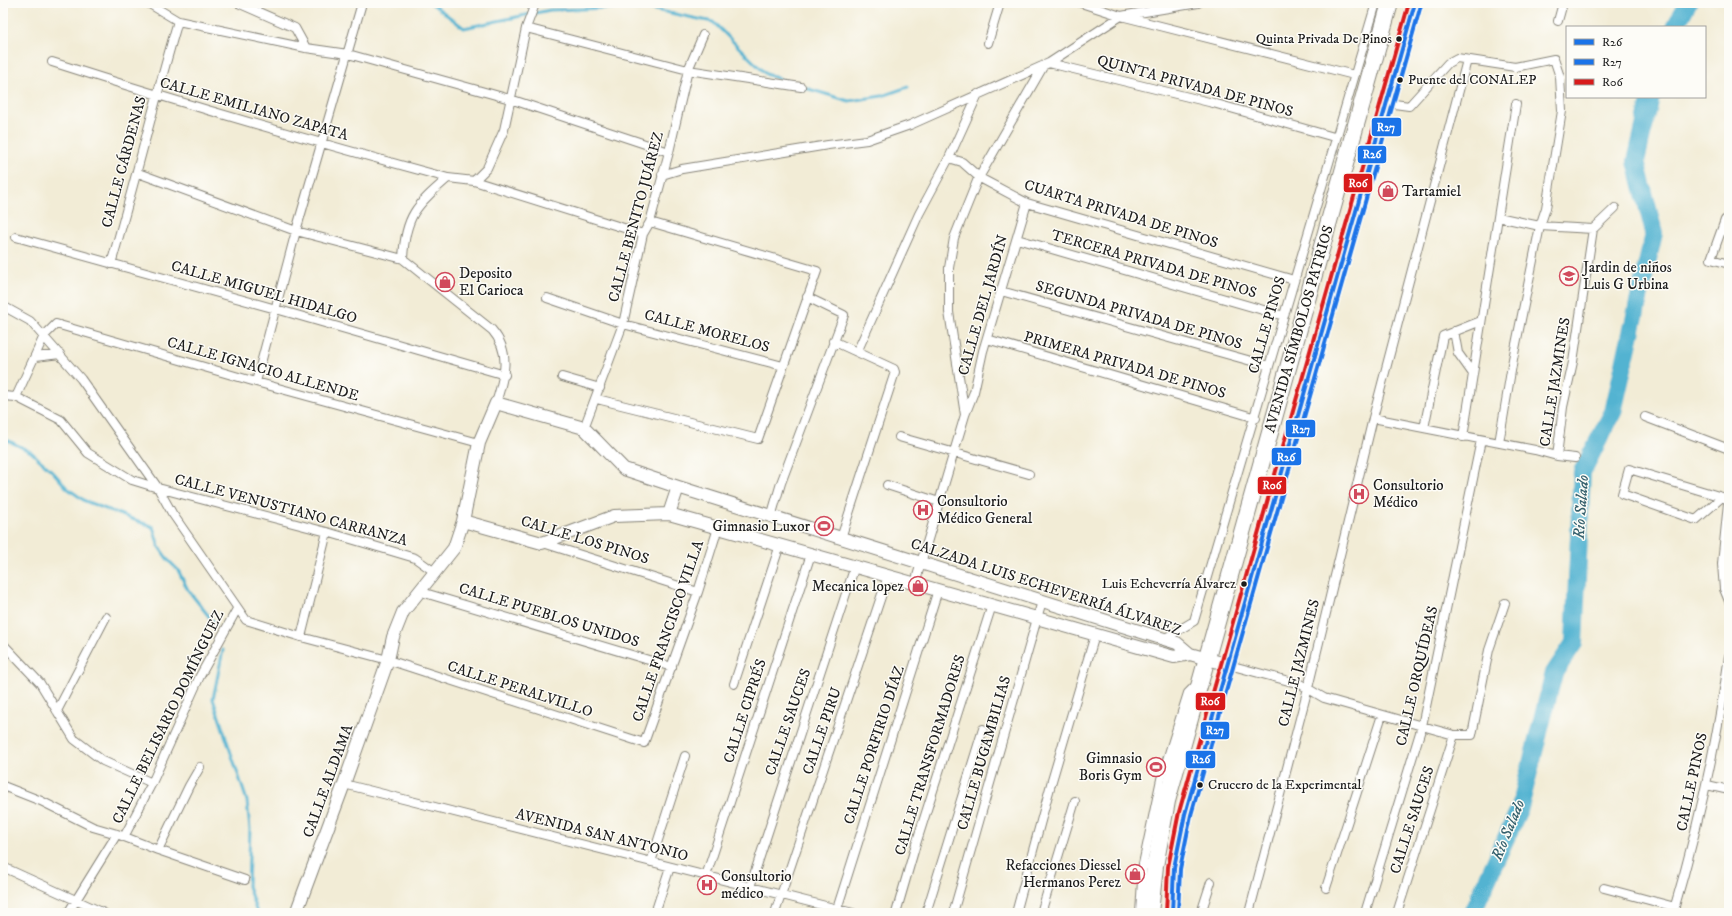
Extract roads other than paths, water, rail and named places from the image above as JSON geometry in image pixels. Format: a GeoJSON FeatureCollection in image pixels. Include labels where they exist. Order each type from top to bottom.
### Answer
{"type":"FeatureCollection","features":[{"type":"Feature","properties":{"kind":"highway","name":"AVENIDA SÍMBOLOS PATRIOS"},"geometry":{"type":"LineString","coordinates":[[1150,913],[1149,865],[1207,659],[1273,387],[1378,21],[1390,3]]}},
{"type":"Feature","properties":{"kind":"highway","name":"AVENIDA SÍMBOLOS PATRIOS"},"geometry":{"type":"LineString","coordinates":[[1172,913],[1174,868],[1185,814],[1229,665],[1415,3]]}},
{"type":"Feature","properties":{"kind":"street"},"geometry":{"type":"LineString","coordinates":[[148,3],[178,21],[306,48],[348,54],[510,99],[669,152]]}},
{"type":"Feature","properties":{"kind":"street"},"geometry":{"type":"LineString","coordinates":[[238,3],[295,28],[306,48]]}},
{"type":"Feature","properties":{"kind":"street"},"geometry":{"type":"LineString","coordinates":[[256,382],[296,231],[362,3]]}},
{"type":"Feature","properties":{"kind":"street"},"geometry":{"type":"LineString","coordinates":[[534,3],[535,4],[526,28],[504,130],[487,168],[474,181],[643,234]]}},
{"type":"Feature","properties":{"kind":"street"},"geometry":{"type":"LineString","coordinates":[[988,43],[1000,3]]}},
{"type":"Feature","properties":{"kind":"street"},"geometry":{"type":"LineString","coordinates":[[1081,3],[1121,16],[1354,75]]}},
{"type":"Feature","properties":{"kind":"street"},"geometry":{"type":"LineString","coordinates":[[662,175],[682,169],[867,140],[910,125],[1047,64],[1121,16],[1198,3]]}},
{"type":"Feature","properties":{"kind":"street","name":"CALLE PINOS"},"geometry":{"type":"LineString","coordinates":[[1164,639],[1194,621],[1256,418],[1273,387],[1269,366],[1334,137],[1354,75],[1378,21],[1376,3]]}},
{"type":"Feature","properties":{"kind":"street"},"geometry":{"type":"LineString","coordinates":[[1558,21],[1563,3]]}},
{"type":"Feature","properties":{"kind":"street","name":"CALLE CÁRDENAS"},"geometry":{"type":"LineString","coordinates":[[111,264],[138,173],[156,96],[178,21]]}},
{"type":"Feature","properties":{"kind":"street"},"geometry":{"type":"LineString","coordinates":[[526,28],[688,70],[801,87]]}},
{"type":"Feature","properties":{"kind":"street","name":"CALLE BENITO JUÁREZ"},"geometry":{"type":"LineString","coordinates":[[584,428],[623,324],[643,234],[650,222],[669,152],[688,70],[703,35]]}},
{"type":"Feature","properties":{"kind":"street"},"geometry":{"type":"LineString","coordinates":[[1387,103],[1409,106],[1448,63],[1457,58],[1515,67],[1554,59],[1560,77],[1562,111],[1546,208],[1540,226],[1498,443]]}},
{"type":"Feature","properties":{"kind":"street","name":"CALLE JAZMINES"},"geometry":{"type":"LineString","coordinates":[[1249,913],[1308,688],[1373,418],[1467,60]]}},
{"type":"Feature","properties":{"kind":"street","name":"CALLE EMILIANO ZAPATA"},"geometry":{"type":"LineString","coordinates":[[52,62],[156,96],[321,144],[448,178],[474,181]]}},
{"type":"Feature","properties":{"kind":"street"},"geometry":{"type":"LineString","coordinates":[[965,415],[949,312],[949,268],[954,238],[980,178],[1047,64]]}},
{"type":"Feature","properties":{"kind":"street","name":"QUINTA PRIVADA DE PINOS"},"geometry":{"type":"LineString","coordinates":[[1047,64],[1213,103],[1334,137]]}},
{"type":"Feature","properties":{"kind":"street"},"geometry":{"type":"LineString","coordinates":[[857,352],[919,214],[949,158],[978,94]]}},
{"type":"Feature","properties":{"kind":"street"},"geometry":{"type":"LineString","coordinates":[[1463,437],[1516,104]]}},
{"type":"Feature","properties":{"kind":"street","name":"CUARTA PRIVADA DE PINOS"},"geometry":{"type":"LineString","coordinates":[[949,158],[962,162],[980,178],[1027,202],[1294,280]]}},
{"type":"Feature","properties":{"kind":"street"},"geometry":{"type":"LineString","coordinates":[[138,173],[296,231],[403,259],[492,330],[500,340],[505,375],[496,403],[584,428]]}},
{"type":"Feature","properties":{"kind":"street"},"geometry":{"type":"LineString","coordinates":[[403,259],[403,244],[412,214],[424,199],[448,178]]}},
{"type":"Feature","properties":{"kind":"street","name":"CALLE DEL JARDÍN"},"geometry":{"type":"LineString","coordinates":[[915,583],[965,415],[974,392],[987,339],[1027,202]]}},
{"type":"Feature","properties":{"kind":"street"},"geometry":{"type":"LineString","coordinates":[[1498,217],[1540,226],[1593,229],[1615,208]]}},
{"type":"Feature","properties":{"kind":"street"},"geometry":{"type":"LineString","coordinates":[[1727,220],[1711,259],[1729,264]]}},
{"type":"Feature","properties":{"kind":"street"},"geometry":{"type":"LineString","coordinates":[[596,399],[758,439],[817,271],[650,222]]}},
{"type":"Feature","properties":{"kind":"street","name":"CALLE JAZMINES"},"geometry":{"type":"LineString","coordinates":[[1373,418],[1535,450],[1557,456],[1563,407],[1573,362],[1593,229]]}},
{"type":"Feature","properties":{"kind":"street","name":"CALLE MIGUEL HIDALGO"},"geometry":{"type":"LineString","coordinates":[[16,237],[276,309],[505,375]]}},
{"type":"Feature","properties":{"kind":"street","name":"TERCERA PRIVADA DE PINOS"},"geometry":{"type":"LineString","coordinates":[[1017,238],[1284,316]]}},
{"type":"Feature","properties":{"kind":"street","name":"SEGUNDA PRIVADA DE PINOS"},"geometry":{"type":"LineString","coordinates":[[1001,291],[1269,366]]}},
{"type":"Feature","properties":{"kind":"street"},"geometry":{"type":"LineString","coordinates":[[771,517],[780,483],[833,341],[844,316],[807,297]]}},
{"type":"Feature","properties":{"kind":"street","name":"CALLE MORELOS"},"geometry":{"type":"LineString","coordinates":[[547,298],[623,324],[783,366]]}},
{"type":"Feature","properties":{"kind":"street","name":"CALLE VENUSTIANO CARRANZA"},"geometry":{"type":"LineString","coordinates":[[3,306],[30,321],[60,354],[81,379],[158,488]]}},
{"type":"Feature","properties":{"kind":"street"},"geometry":{"type":"LineString","coordinates":[[1424,428],[1443,336],[1481,322]]}},
{"type":"Feature","properties":{"kind":"street","name":"CALLE IGNACIO ALLENDE"},"geometry":{"type":"LineString","coordinates":[[44,336],[56,324],[256,382],[480,443]]}},
{"type":"Feature","properties":{"kind":"street"},"geometry":{"type":"LineString","coordinates":[[1454,331],[1458,353],[1473,374]]}},
{"type":"Feature","properties":{"kind":"street"},"geometry":{"type":"LineString","coordinates":[[3,396],[16,397],[44,336]]}},
{"type":"Feature","properties":{"kind":"street","name":"PRIMERA PRIVADA DE PINOS"},"geometry":{"type":"LineString","coordinates":[[987,339],[1256,418]]}},
{"type":"Feature","properties":{"kind":"street"},"geometry":{"type":"LineString","coordinates":[[833,341],[894,369],[895,372],[841,538]]}},
{"type":"Feature","properties":{"kind":"street"},"geometry":{"type":"LineString","coordinates":[[34,357],[60,354]]}},
{"type":"Feature","properties":{"kind":"street"},"geometry":{"type":"LineString","coordinates":[[562,377],[600,388]]}},
{"type":"Feature","properties":{"kind":"street","name":"CALLE VENUSTIANO CARRANZA"},"geometry":{"type":"LineString","coordinates":[[16,397],[61,420],[88,453],[132,480],[327,532],[415,558],[436,573]]}},
{"type":"Feature","properties":{"kind":"street","name":"CALLE ALDAMA"},"geometry":{"type":"LineString","coordinates":[[296,913],[344,784],[388,660],[393,637],[403,612],[418,591],[436,573],[454,548],[463,521],[480,443],[496,403]]}},
{"type":"Feature","properties":{"kind":"street"},"geometry":{"type":"LineString","coordinates":[[1645,417],[1729,449]]}},
{"type":"Feature","properties":{"kind":"street","name":"CALZADA LUIS ECHEVERRÍA ÁLVAREZ"},"geometry":{"type":"LineString","coordinates":[[584,428],[624,469],[771,517],[1177,643],[1190,654],[1229,665]]}},
{"type":"Feature","properties":{"kind":"street"},"geometry":{"type":"LineString","coordinates":[[899,437],[1029,474]]}},
{"type":"Feature","properties":{"kind":"street","name":"CALLE ORQUÍDEAS"},"geometry":{"type":"LineString","coordinates":[[1365,913],[1422,726],[1481,440]]}},
{"type":"Feature","properties":{"kind":"street"},"geometry":{"type":"LineString","coordinates":[[1557,456],[1575,458]]}},
{"type":"Feature","properties":{"kind":"street"},"geometry":{"type":"LineString","coordinates":[[1629,469],[1726,496],[1696,520],[1622,494],[1629,469]]}},
{"type":"Feature","properties":{"kind":"street"},"geometry":{"type":"LineString","coordinates":[[887,485],[939,502]]}},
{"type":"Feature","properties":{"kind":"street"},"geometry":{"type":"LineString","coordinates":[[669,514],[678,487]]}},
{"type":"Feature","properties":{"kind":"street","name":"CALLE PERALVILLO"},"geometry":{"type":"LineString","coordinates":[[158,488],[172,513],[246,620],[300,637],[388,660],[644,743]]}},
{"type":"Feature","properties":{"kind":"street"},"geometry":{"type":"LineString","coordinates":[[1726,496],[1722,564],[1724,589],[1729,601]]}},
{"type":"Feature","properties":{"kind":"street","name":"CALZADA LUIS ECHEVERRÍA ÁLVAREZ"},"geometry":{"type":"LineString","coordinates":[[542,543],[614,516],[669,514],[1174,657],[1190,654]]}},
{"type":"Feature","properties":{"kind":"street","name":"CALLE LOS PINOS"},"geometry":{"type":"LineString","coordinates":[[463,521],[542,543],[698,592]]}},
{"type":"Feature","properties":{"kind":"street","name":"CALLE FRANCISCO VILLA"},"geometry":{"type":"LineString","coordinates":[[644,743],[698,592],[718,528]]}},
{"type":"Feature","properties":{"kind":"street"},"geometry":{"type":"LineString","coordinates":[[300,637],[327,532]]}},
{"type":"Feature","properties":{"kind":"street"},"geometry":{"type":"LineString","coordinates":[[734,684],[780,545]]}},
{"type":"Feature","properties":{"kind":"street","name":"CALLE CIPRÉS"},"geometry":{"type":"LineString","coordinates":[[706,876],[811,554]]}},
{"type":"Feature","properties":{"kind":"street","name":"CALLE SAUCES"},"geometry":{"type":"LineString","coordinates":[[750,887],[855,566]]}},
{"type":"Feature","properties":{"kind":"street","name":"CALLE PIRU"},"geometry":{"type":"LineString","coordinates":[[775,913],[888,576]]}},
{"type":"Feature","properties":{"kind":"street","name":"CALLE PORFIRIO DÍAZ"},"geometry":{"type":"LineString","coordinates":[[836,909],[938,590]]}},
{"type":"Feature","properties":{"kind":"street","name":"CALLE PUEBLOS UNIDOS"},"geometry":{"type":"LineString","coordinates":[[418,591],[672,666]]}},
{"type":"Feature","properties":{"kind":"street","name":"CALLE BUGAMBILIAS"},"geometry":{"type":"LineString","coordinates":[[953,913],[1042,601]]}},
{"type":"Feature","properties":{"kind":"street"},"geometry":{"type":"LineString","coordinates":[[1229,665],[1300,684],[1324,698],[1382,715],[1454,735],[1472,735],[1489,650],[1505,604]]}},
{"type":"Feature","properties":{"kind":"street","name":"CALLE TRANSFORMADORES"},"geometry":{"type":"LineString","coordinates":[[896,913],[916,844],[992,605]]}},
{"type":"Feature","properties":{"kind":"street","name":"CALLE BELISARIO DOMÍNGUEZ"},"geometry":{"type":"LineString","coordinates":[[68,913],[120,836],[152,783],[200,676],[237,608]]}},
{"type":"Feature","properties":{"kind":"street"},"geometry":{"type":"LineString","coordinates":[[57,710],[106,617]]}},
{"type":"Feature","properties":{"kind":"street"},"geometry":{"type":"LineString","coordinates":[[1016,913],[1051,784],[1095,635]]}},
{"type":"Feature","properties":{"kind":"street"},"geometry":{"type":"LineString","coordinates":[[3,644],[40,683],[74,740],[94,756],[152,783]]}},
{"type":"Feature","properties":{"kind":"street","name":"CALLE PINOS"},"geometry":{"type":"LineString","coordinates":[[1674,910],[1691,852],[1707,785],[1723,703],[1729,656]]}},
{"type":"Feature","properties":{"kind":"street"},"geometry":{"type":"LineString","coordinates":[[1326,888],[1382,715]]}},
{"type":"Feature","properties":{"kind":"street"},"geometry":{"type":"LineString","coordinates":[[926,913],[984,729]]}},
{"type":"Feature","properties":{"kind":"street","name":"CALLE SAUCES"},"geometry":{"type":"LineString","coordinates":[[1397,913],[1454,735]]}},
{"type":"Feature","properties":{"kind":"street"},"geometry":{"type":"LineString","coordinates":[[651,862],[685,756]]}},
{"type":"Feature","properties":{"kind":"street"},"geometry":{"type":"LineString","coordinates":[[158,850],[189,786],[200,767]]}},
{"type":"Feature","properties":{"kind":"street","name":"AVENIDA SAN ANTONIO"},"geometry":{"type":"LineString","coordinates":[[344,784],[853,913]]}},
{"type":"Feature","properties":{"kind":"street"},"geometry":{"type":"LineString","coordinates":[[1707,785],[1729,790]]}},
{"type":"Feature","properties":{"kind":"street"},"geometry":{"type":"LineString","coordinates":[[3,786],[41,801],[93,827],[245,880]]}},
{"type":"Feature","properties":{"kind":"street"},"geometry":{"type":"LineString","coordinates":[[1041,913],[1075,801]]}},
{"type":"Feature","properties":{"kind":"street"},"geometry":{"type":"LineString","coordinates":[[1140,913],[1149,865]]}},
{"type":"Feature","properties":{"kind":"street"},"geometry":{"type":"LineString","coordinates":[[3,867],[104,913]]}},
{"type":"Feature","properties":{"kind":"street"},"geometry":{"type":"LineString","coordinates":[[655,913],[670,867]]}},
{"type":"Feature","properties":{"kind":"street"},"geometry":{"type":"LineString","coordinates":[[1202,913],[1211,882]]}},
{"type":"Feature","properties":{"kind":"street"},"geometry":{"type":"LineString","coordinates":[[1604,888],[1674,910]]}},
{"type":"Feature","properties":{"kind":"waterway"},"geometry":{"type":"LineString","coordinates":[[431,3],[464,28],[550,10],[609,8],[651,9],[713,22],[766,74],[787,82]]}},
{"type":"Feature","properties":{"kind":"waterway","name":"Río Salado"},"geometry":{"type":"LineString","coordinates":[[1676,26],[1688,3]]}},
{"type":"Feature","properties":{"kind":"waterway"},"geometry":{"type":"LineString","coordinates":[[802,87],[849,101],[882,96],[908,87]]}},
{"type":"Feature","properties":{"kind":"waterway","name":"Río Salado"},"geometry":{"type":"LineString","coordinates":[[1472,913],[1520,807],[1554,673],[1574,643],[1582,472],[1613,412],[1654,233],[1636,161],[1651,98]]}},
{"type":"Feature","properties":{"kind":"waterway"},"geometry":{"type":"LineString","coordinates":[[3,438],[31,452],[53,472],[67,488],[85,501],[153,527],[159,547],[168,560],[178,570],[188,590],[215,624]]}},
{"type":"Feature","properties":{"kind":"waterway"},"geometry":{"type":"LineString","coordinates":[[223,650],[213,699],[247,801],[250,829],[248,886],[257,913]]}},
{"type":"Feature","properties":{"kind":"place","name":"Quinta Privada De Pinos"},"geometry":{"type":"Point","coordinates":[1399,39]}},
{"type":"Feature","properties":{"kind":"place","name":"Puente del CONALEP"},"geometry":{"type":"Point","coordinates":[1400,80]}},
{"type":"Feature","properties":{"kind":"place","name":"Tartamiel"},"geometry":{"type":"Point","coordinates":[1388,191]}},
{"type":"Feature","properties":{"kind":"place","name":"Jardin de niños Luis G Urbina"},"geometry":{"type":"Point","coordinates":[1569,276]}},
{"type":"Feature","properties":{"kind":"place","name":"Deposito El Carioca"},"geometry":{"type":"Point","coordinates":[445,282]}},
{"type":"Feature","properties":{"kind":"place","name":"Consultorio Médico"},"geometry":{"type":"Point","coordinates":[1359,494]}},
{"type":"Feature","properties":{"kind":"place","name":"Consultorio Médico General"},"geometry":{"type":"Point","coordinates":[923,510]}},
{"type":"Feature","properties":{"kind":"place","name":"Gimnasio Luxor"},"geometry":{"type":"Point","coordinates":[824,526]}},
{"type":"Feature","properties":{"kind":"place","name":"Luis Echeverría Álvarez"},"geometry":{"type":"Point","coordinates":[1244,584]}},
{"type":"Feature","properties":{"kind":"place","name":"Mecanica lopez"},"geometry":{"type":"Point","coordinates":[918,586]}},
{"type":"Feature","properties":{"kind":"place","name":"Gimnasio Boris Gym"},"geometry":{"type":"Point","coordinates":[1156,767]}},
{"type":"Feature","properties":{"kind":"place","name":"Crucero de la Experimental"},"geometry":{"type":"Point","coordinates":[1200,785]}},
{"type":"Feature","properties":{"kind":"place","name":"Refacciones Diessel Hermanos Perez"},"geometry":{"type":"Point","coordinates":[1135,874]}},
{"type":"Feature","properties":{"kind":"place","name":"Consultorio médico"},"geometry":{"type":"Point","coordinates":[707,885]}}]}
